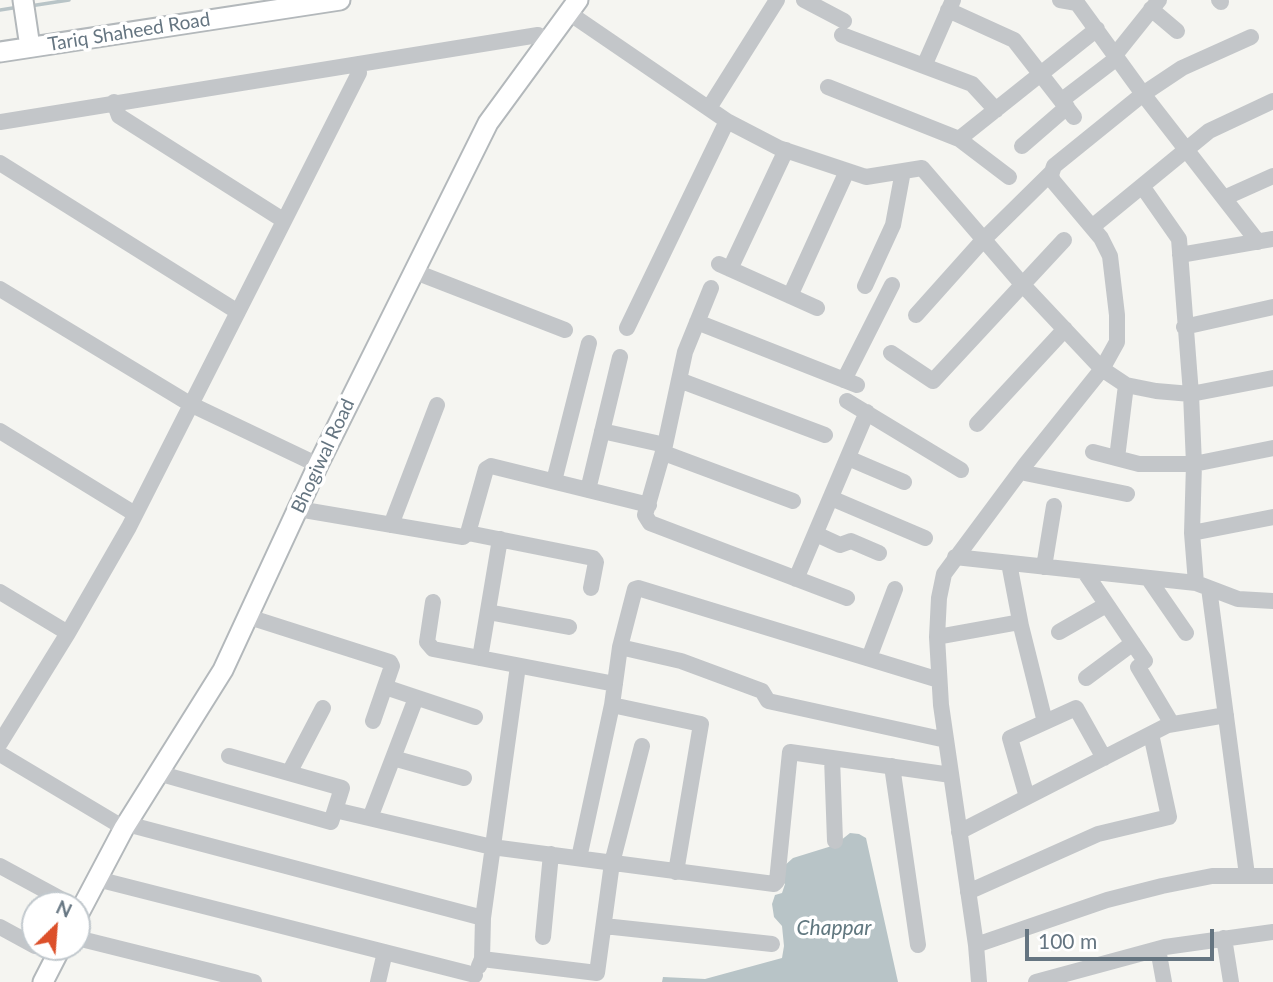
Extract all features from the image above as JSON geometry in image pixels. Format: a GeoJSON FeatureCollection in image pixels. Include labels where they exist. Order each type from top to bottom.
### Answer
{"type":"FeatureCollection","features":[{"type":"Feature","properties":{"kind":"main road"},"geometry":{"type":"LineString","coordinates":[[23,0],[29,38]]}},
{"type":"Feature","properties":{"kind":"main road","name":"Tariq Shaheed Road"},"geometry":{"type":"LineString","coordinates":[[0,52],[29,38],[340,0]]}},
{"type":"Feature","properties":{"kind":"main road","name":"Bhogiwal Road"},"geometry":{"type":"LineString","coordinates":[[89,891],[125,826],[223,670],[318,465],[488,123],[573,6]]}},
{"type":"Feature","properties":{"kind":"main road"},"geometry":{"type":"LineString","coordinates":[[43,982],[54,961]]}},
{"type":"Feature","properties":{"kind":"street"},"geometry":{"type":"LineString","coordinates":[[709,108],[778,0]]}},
{"type":"Feature","properties":{"kind":"street"},"geometry":{"type":"LineString","coordinates":[[804,0],[843,28],[924,66],[972,84],[996,110]]}},
{"type":"Feature","properties":{"kind":"street"},"geometry":{"type":"LineString","coordinates":[[1059,0],[1078,1],[1143,94],[1187,147],[1224,198],[1266,241]]}},
{"type":"Feature","properties":{"kind":"street"},"geometry":{"type":"LineString","coordinates":[[1022,146],[1068,108],[1116,56],[1155,4],[1177,31]]}},
{"type":"Feature","properties":{"kind":"street"},"geometry":{"type":"LineString","coordinates":[[924,66],[951,5],[1014,40],[1068,108]]}},
{"type":"Feature","properties":{"kind":"street"},"geometry":{"type":"LineString","coordinates":[[573,6],[727,121],[786,150],[866,177],[922,168],[1023,284],[1102,369],[1126,385],[1191,394],[1273,378]]}},
{"type":"Feature","properties":{"kind":"street"},"geometry":{"type":"LineString","coordinates":[[959,139],[1097,29]]}},
{"type":"Feature","properties":{"kind":"street"},"geometry":{"type":"LineString","coordinates":[[0,122],[538,35],[548,41]]}},
{"type":"Feature","properties":{"kind":"street"},"geometry":{"type":"LineString","coordinates":[[979,982],[939,680],[937,637],[939,598],[944,574],[1102,369],[1117,342],[1117,315],[1110,256],[1101,238],[1053,181],[1052,172],[1054,166],[1143,94],[1182,68],[1251,37]]}},
{"type":"Feature","properties":{"kind":"street"},"geometry":{"type":"LineString","coordinates":[[0,743],[68,633],[135,514],[359,73],[358,64]]}},
{"type":"Feature","properties":{"kind":"street"},"geometry":{"type":"LineString","coordinates":[[828,87],[959,139],[1009,177]]}},
{"type":"Feature","properties":{"kind":"street"},"geometry":{"type":"LineString","coordinates":[[1092,227],[1209,131],[1273,101]]}},
{"type":"Feature","properties":{"kind":"street"},"geometry":{"type":"LineString","coordinates":[[114,102],[119,116],[284,220]]}},
{"type":"Feature","properties":{"kind":"street"},"geometry":{"type":"LineString","coordinates":[[627,328],[727,121]]}},
{"type":"Feature","properties":{"kind":"street"},"geometry":{"type":"LineString","coordinates":[[786,150],[725,266],[817,308]]}},
{"type":"Feature","properties":{"kind":"street"},"geometry":{"type":"LineString","coordinates":[[0,163],[238,312]]}},
{"type":"Feature","properties":{"kind":"street"},"geometry":{"type":"LineString","coordinates":[[790,296],[847,171]]}},
{"type":"Feature","properties":{"kind":"street"},"geometry":{"type":"LineString","coordinates":[[865,286],[893,225],[903,171]]}},
{"type":"Feature","properties":{"kind":"street"},"geometry":{"type":"LineString","coordinates":[[916,315],[984,239],[1052,172]]}},
{"type":"Feature","properties":{"kind":"street"},"geometry":{"type":"LineString","coordinates":[[1224,198],[1273,176]]}},
{"type":"Feature","properties":{"kind":"street"},"geometry":{"type":"LineString","coordinates":[[1142,186],[1179,239],[1191,394],[1194,464],[1192,533],[1226,715],[1247,874]]}},
{"type":"Feature","properties":{"kind":"street"},"geometry":{"type":"LineString","coordinates":[[891,353],[933,381],[1064,240]]}},
{"type":"Feature","properties":{"kind":"street"},"geometry":{"type":"LineString","coordinates":[[1180,255],[1266,241]]}},
{"type":"Feature","properties":{"kind":"street"},"geometry":{"type":"LineString","coordinates":[[414,271],[565,330]]}},
{"type":"Feature","properties":{"kind":"street"},"geometry":{"type":"LineString","coordinates":[[697,322],[851,382],[892,285]]}},
{"type":"Feature","properties":{"kind":"street"},"geometry":{"type":"LineString","coordinates":[[711,288],[685,352],[664,449],[645,515],[650,523],[847,598]]}},
{"type":"Feature","properties":{"kind":"street"},"geometry":{"type":"LineString","coordinates":[[0,289],[190,404],[318,465]]}},
{"type":"Feature","properties":{"kind":"street"},"geometry":{"type":"LineString","coordinates":[[1184,327],[1273,307]]}},
{"type":"Feature","properties":{"kind":"street"},"geometry":{"type":"LineString","coordinates":[[977,424],[1065,328]]}},
{"type":"Feature","properties":{"kind":"street"},"geometry":{"type":"LineString","coordinates":[[554,481],[589,343]]}},
{"type":"Feature","properties":{"kind":"street"},"geometry":{"type":"LineString","coordinates":[[588,489],[620,358]]}},
{"type":"Feature","properties":{"kind":"street"},"geometry":{"type":"LineString","coordinates":[[679,380],[825,435]]}},
{"type":"Feature","properties":{"kind":"street"},"geometry":{"type":"LineString","coordinates":[[1117,458],[1126,385]]}},
{"type":"Feature","properties":{"kind":"street"},"geometry":{"type":"LineString","coordinates":[[847,401],[961,470]]}},
{"type":"Feature","properties":{"kind":"street"},"geometry":{"type":"LineString","coordinates":[[391,525],[437,405]]}},
{"type":"Feature","properties":{"kind":"street"},"geometry":{"type":"LineString","coordinates":[[796,579],[867,412]]}},
{"type":"Feature","properties":{"kind":"street"},"geometry":{"type":"LineString","coordinates":[[0,431],[135,514]]}},
{"type":"Feature","properties":{"kind":"street"},"geometry":{"type":"LineString","coordinates":[[602,431],[664,449],[793,501]]}},
{"type":"Feature","properties":{"kind":"street"},"geometry":{"type":"LineString","coordinates":[[1093,452],[1139,464],[1194,464],[1273,448]]}},
{"type":"Feature","properties":{"kind":"street"},"geometry":{"type":"LineString","coordinates":[[848,458],[905,482]]}},
{"type":"Feature","properties":{"kind":"street"},"geometry":{"type":"LineString","coordinates":[[298,509],[463,537],[468,533],[488,467],[649,505]]}},
{"type":"Feature","properties":{"kind":"street"},"geometry":{"type":"LineString","coordinates":[[1020,472],[1127,494]]}},
{"type":"Feature","properties":{"kind":"street"},"geometry":{"type":"LineString","coordinates":[[831,498],[925,538]]}},
{"type":"Feature","properties":{"kind":"street"},"geometry":{"type":"LineString","coordinates":[[1044,567],[1054,506]]}},
{"type":"Feature","properties":{"kind":"street"},"geometry":{"type":"LineString","coordinates":[[1192,533],[1273,517]]}},
{"type":"Feature","properties":{"kind":"street"},"geometry":{"type":"LineString","coordinates":[[468,533],[593,558],[596,562],[591,588]]}},
{"type":"Feature","properties":{"kind":"street"},"geometry":{"type":"LineString","coordinates":[[816,534],[840,545],[851,541],[879,553]]}},
{"type":"Feature","properties":{"kind":"street"},"geometry":{"type":"LineString","coordinates":[[480,658],[500,539]]}},
{"type":"Feature","properties":{"kind":"street"},"geometry":{"type":"LineString","coordinates":[[955,557],[1148,578],[1203,586],[1238,599],[1273,601]]}},
{"type":"Feature","properties":{"kind":"street"},"geometry":{"type":"LineString","coordinates":[[1009,563],[1021,626],[1045,722]]}},
{"type":"Feature","properties":{"kind":"street"},"geometry":{"type":"LineString","coordinates":[[1084,571],[1132,643],[1172,724]]}},
{"type":"Feature","properties":{"kind":"street"},"geometry":{"type":"LineString","coordinates":[[1148,578],[1186,633]]}},
{"type":"Feature","properties":{"kind":"street"},"geometry":{"type":"LineString","coordinates":[[579,858],[612,705],[620,648],[633,592],[638,587],[939,680]]}},
{"type":"Feature","properties":{"kind":"street"},"geometry":{"type":"LineString","coordinates":[[869,658],[895,589]]}},
{"type":"Feature","properties":{"kind":"street"},"geometry":{"type":"LineString","coordinates":[[0,592],[68,633]]}},
{"type":"Feature","properties":{"kind":"street"},"geometry":{"type":"LineString","coordinates":[[433,602],[427,642],[429,646],[615,684]]}},
{"type":"Feature","properties":{"kind":"street"},"geometry":{"type":"LineString","coordinates":[[1059,632],[1107,605]]}},
{"type":"Feature","properties":{"kind":"street"},"geometry":{"type":"LineString","coordinates":[[488,612],[569,627]]}},
{"type":"Feature","properties":{"kind":"street"},"geometry":{"type":"LineString","coordinates":[[248,617],[383,658],[392,666],[373,721]]}},
{"type":"Feature","properties":{"kind":"street"},"geometry":{"type":"LineString","coordinates":[[937,637],[1020,622],[1021,626]]}},
{"type":"Feature","properties":{"kind":"street"},"geometry":{"type":"LineString","coordinates":[[1086,678],[1132,643]]}},
{"type":"Feature","properties":{"kind":"street"},"geometry":{"type":"LineString","coordinates":[[620,648],[681,661],[762,691],[768,701],[946,740]]}},
{"type":"Feature","properties":{"kind":"street"},"geometry":{"type":"LineString","coordinates":[[97,879],[385,952],[475,979],[482,959],[483,918],[518,666]]}},
{"type":"Feature","properties":{"kind":"street"},"geometry":{"type":"LineString","coordinates":[[386,687],[475,717]]}},
{"type":"Feature","properties":{"kind":"street"},"geometry":{"type":"LineString","coordinates":[[370,818],[416,698]]}},
{"type":"Feature","properties":{"kind":"street"},"geometry":{"type":"LineString","coordinates":[[612,705],[701,724],[676,872]]}},
{"type":"Feature","properties":{"kind":"street"},"geometry":{"type":"LineString","coordinates":[[289,773],[323,708]]}},
{"type":"Feature","properties":{"kind":"street"},"geometry":{"type":"LineString","coordinates":[[1027,797],[1010,738],[1076,708],[1104,758]]}},
{"type":"Feature","properties":{"kind":"street"},"geometry":{"type":"LineString","coordinates":[[959,832],[1172,724],[1226,715]]}},
{"type":"Feature","properties":{"kind":"street"},"geometry":{"type":"LineString","coordinates":[[968,892],[1098,834],[1168,817],[1151,734]]}},
{"type":"Feature","properties":{"kind":"street"},"geometry":{"type":"LineString","coordinates":[[482,959],[597,978],[612,863],[642,746]]}},
{"type":"Feature","properties":{"kind":"street"},"geometry":{"type":"LineString","coordinates":[[335,810],[492,847],[776,884],[790,752],[951,775]]}},
{"type":"Feature","properties":{"kind":"street"},"geometry":{"type":"LineString","coordinates":[[0,754],[125,826],[483,918]]}},
{"type":"Feature","properties":{"kind":"street"},"geometry":{"type":"LineString","coordinates":[[158,773],[331,822],[342,788],[229,756]]}},
{"type":"Feature","properties":{"kind":"street"},"geometry":{"type":"LineString","coordinates":[[393,758],[464,779]]}},
{"type":"Feature","properties":{"kind":"street"},"geometry":{"type":"LineString","coordinates":[[832,758],[835,841]]}},
{"type":"Feature","properties":{"kind":"street"},"geometry":{"type":"LineString","coordinates":[[892,766],[918,945]]}},
{"type":"Feature","properties":{"kind":"street"},"geometry":{"type":"LineString","coordinates":[[543,937],[551,854]]}},
{"type":"Feature","properties":{"kind":"street"},"geometry":{"type":"LineString","coordinates":[[0,866],[44,891]]}},
{"type":"Feature","properties":{"kind":"street"},"geometry":{"type":"LineString","coordinates":[[976,945],[1107,900],[1162,886],[1212,876],[1273,876]]}},
{"type":"Feature","properties":{"kind":"street"},"geometry":{"type":"LineString","coordinates":[[604,926],[772,944]]}},
{"type":"Feature","properties":{"kind":"street"},"geometry":{"type":"LineString","coordinates":[[0,927],[21,938]]}},
{"type":"Feature","properties":{"kind":"street"},"geometry":{"type":"LineString","coordinates":[[1036,982],[1158,949],[1273,932]]}},
{"type":"Feature","properties":{"kind":"street"},"geometry":{"type":"LineString","coordinates":[[1224,939],[1231,982]]}},
{"type":"Feature","properties":{"kind":"street"},"geometry":{"type":"LineString","coordinates":[[91,941],[254,982]]}},
{"type":"Feature","properties":{"kind":"street"},"geometry":{"type":"LineString","coordinates":[[1158,949],[1164,982]]}},
{"type":"Feature","properties":{"kind":"street"},"geometry":{"type":"LineString","coordinates":[[377,982],[385,952]]}},
{"type":"Feature","properties":{"kind":"water","name":"Chappar"},"geometry":{"type":"Polygon","coordinates":[[[850,833],[866,838],[898,982],[662,982],[663,977],[705,979],[782,958],[782,926],[774,917],[772,904],[775,895],[782,893],[785,884],[779,878],[783,867],[793,858],[835,845],[850,833]]]}},
{"type":"Feature","properties":{"kind":"waterway"},"geometry":{"type":"LineString","coordinates":[[30,6],[69,0]]}},
{"type":"Feature","properties":{"kind":"waterway"},"geometry":{"type":"LineString","coordinates":[[0,10],[19,7]]}}]}
